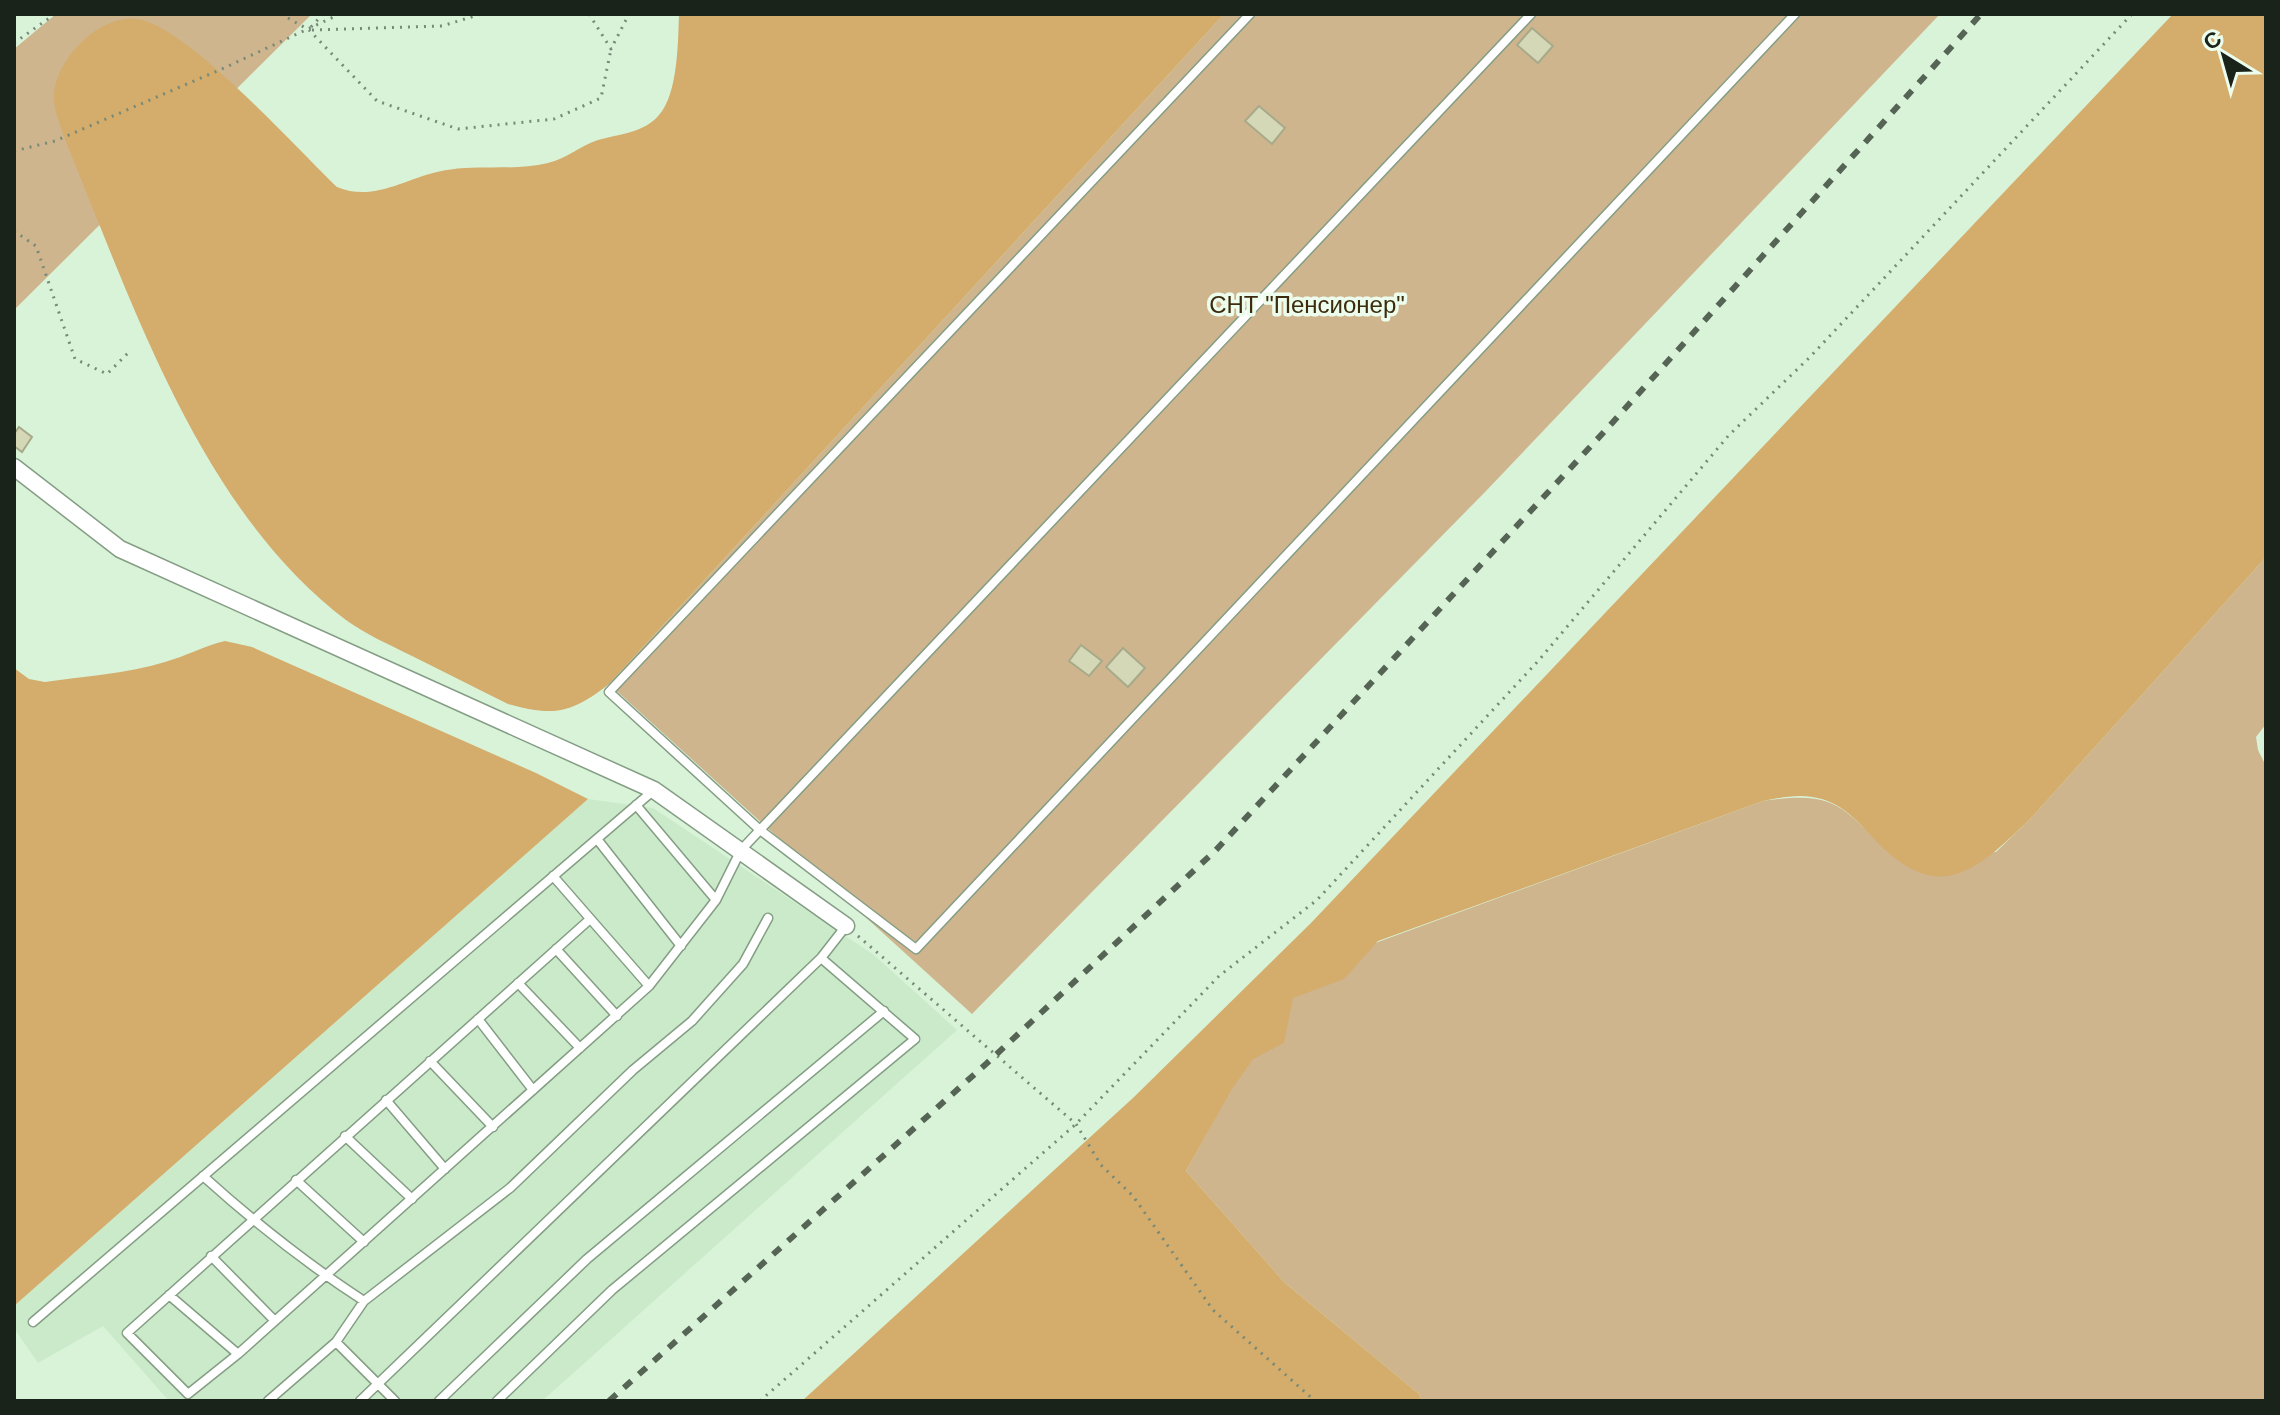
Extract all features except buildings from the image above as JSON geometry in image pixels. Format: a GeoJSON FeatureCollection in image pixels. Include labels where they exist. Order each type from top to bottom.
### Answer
{"type":"FeatureCollection","features":[{"type":"Feature","properties":{"kind":"street"},"geometry":{"type":"LineString","coordinates":[[14,467],[120,549],[654,790],[846,926]]}},
{"type":"Feature","properties":{"kind":"lane"},"geometry":{"type":"LineString","coordinates":[[1250,14],[609,692],[760,830],[916,949],[1795,14]]}},
{"type":"Feature","properties":{"kind":"lane"},"geometry":{"type":"LineString","coordinates":[[589,920],[127,1333],[188,1394],[238,1354],[649,986],[716,900],[741,850],[1531,14]]}},
{"type":"Feature","properties":{"kind":"lane"},"geometry":{"type":"LineString","coordinates":[[33,1322],[654,790]]}},
{"type":"Feature","properties":{"kind":"lane"},"geometry":{"type":"LineString","coordinates":[[636,805],[716,900]]}},
{"type":"Feature","properties":{"kind":"lane"},"geometry":{"type":"LineString","coordinates":[[597,839],[681,946]]}},
{"type":"Feature","properties":{"kind":"lane"},"geometry":{"type":"LineString","coordinates":[[553,876],[649,986]]}},
{"type":"Feature","properties":{"kind":"lane"},"geometry":{"type":"LineString","coordinates":[[268,1401],[336,1342],[364,1301],[510,1188],[633,1070],[692,1021],[743,964],[768,918]]}},
{"type":"Feature","properties":{"kind":"lane"},"geometry":{"type":"LineString","coordinates":[[360,1401],[821,958],[846,926]]}},
{"type":"Feature","properties":{"kind":"lane"},"geometry":{"type":"LineString","coordinates":[[556,949],[617,1016]]}},
{"type":"Feature","properties":{"kind":"lane"},"geometry":{"type":"LineString","coordinates":[[497,1401],[612,1290],[915,1039],[821,958]]}},
{"type":"Feature","properties":{"kind":"lane"},"geometry":{"type":"LineString","coordinates":[[518,983],[580,1048]]}},
{"type":"Feature","properties":{"kind":"lane"},"geometry":{"type":"LineString","coordinates":[[439,1401],[587,1259],[884,1011]]}},
{"type":"Feature","properties":{"kind":"lane"},"geometry":{"type":"LineString","coordinates":[[478,1019],[533,1090]]}},
{"type":"Feature","properties":{"kind":"lane"},"geometry":{"type":"LineString","coordinates":[[430,1061],[493,1127]]}},
{"type":"Feature","properties":{"kind":"lane"},"geometry":{"type":"LineString","coordinates":[[386,1100],[445,1169]]}},
{"type":"Feature","properties":{"kind":"lane"},"geometry":{"type":"LineString","coordinates":[[345,1136],[412,1199]]}},
{"type":"Feature","properties":{"kind":"lane"},"geometry":{"type":"LineString","coordinates":[[203,1176],[252,1219],[364,1301]]}},
{"type":"Feature","properties":{"kind":"lane"},"geometry":{"type":"LineString","coordinates":[[296,1180],[364,1242]]}},
{"type":"Feature","properties":{"kind":"lane"},"geometry":{"type":"LineString","coordinates":[[211,1256],[275,1321]]}},
{"type":"Feature","properties":{"kind":"lane"},"geometry":{"type":"LineString","coordinates":[[169,1295],[238,1354]]}},
{"type":"Feature","properties":{"kind":"lane"},"geometry":{"type":"LineString","coordinates":[[336,1342],[395,1401]]}},
{"type":"Feature","properties":{"kind":"path"},"geometry":{"type":"LineString","coordinates":[[16,40],[55,14]]}},
{"type":"Feature","properties":{"kind":"path"},"geometry":{"type":"LineString","coordinates":[[281,14],[309,30],[377,101],[458,129],[554,119],[601,98],[611,49],[629,14]]}},
{"type":"Feature","properties":{"kind":"path"},"geometry":{"type":"LineString","coordinates":[[309,30],[323,14]]}},
{"type":"Feature","properties":{"kind":"path"},"geometry":{"type":"LineString","coordinates":[[14,151],[55,141],[340,14]]}},
{"type":"Feature","properties":{"kind":"path"},"geometry":{"type":"LineString","coordinates":[[309,30],[442,26],[481,14]]}},
{"type":"Feature","properties":{"kind":"path"},"geometry":{"type":"LineString","coordinates":[[589,14],[611,49]]}},
{"type":"Feature","properties":{"kind":"path"},"geometry":{"type":"LineString","coordinates":[[760,1401],[1076,1124],[1219,976],[1317,900],[1539,660],[1729,435],[1810,357],[2132,14]]}},
{"type":"Feature","properties":{"kind":"path"},"geometry":{"type":"LineString","coordinates":[[14,231],[36,246],[75,359],[107,374],[128,353]]}},
{"type":"Feature","properties":{"kind":"path"},"geometry":{"type":"LineString","coordinates":[[846,926],[1076,1124],[1101,1165],[1133,1196],[1213,1310],[1315,1401]]}},
{"type":"Feature","properties":{"kind":"shaded area"},"geometry":{"type":"Polygon","coordinates":[[[679,14],[1224,14],[609,684],[584,701],[562,710],[524,708],[508,704],[353,625],[294,574],[249,521],[210,462],[144,333],[64,137],[57,116],[55,88],[67,59],[88,37],[114,22],[137,19],[158,26],[211,65],[337,187],[350,191],[375,191],[451,169],[548,163],[598,140],[646,126],[659,115],[670,94],[676,67],[679,14]]]}},
{"type":"Feature","properties":{"kind":"shaded area"},"geometry":{"type":"Polygon","coordinates":[[[2173,14],[2266,14],[2266,557],[2031,818],[1976,865],[1958,874],[1940,876],[1921,873],[1900,862],[1849,814],[1823,799],[1800,796],[1763,801],[1378,941],[1344,979],[1293,998],[1284,1043],[1253,1059],[1232,1089],[1186,1171],[1285,1283],[1419,1394],[1422,1401],[802,1401],[1134,1097],[1311,923],[2173,14]]]}},
{"type":"Feature","properties":{"kind":"shaded area"},"geometry":{"type":"Polygon","coordinates":[[[225,641],[252,647],[588,799],[14,1306],[14,668],[29,679],[45,682],[151,666],[225,641]]]}},
{"type":"Feature","properties":{"kind":"shaded area"},"geometry":{"type":"Polygon","coordinates":[[[588,799],[653,808],[874,955],[957,1030],[542,1401],[169,1401],[103,1326],[38,1363],[14,1328],[14,1306],[588,799]]]}},
{"type":"Feature","properties":{"kind":"green space"},"geometry":{"type":"Polygon","coordinates":[[[56,14],[312,14],[14,310],[14,49],[56,14]]]}},
{"type":"Feature","properties":{"kind":"green space","name":"СНТ \"Пенсионер\""},"geometry":{"type":"Polygon","coordinates":[[[1224,14],[1940,14],[1486,491],[972,1014],[609,684],[1224,14]]]}},
{"type":"Feature","properties":{"kind":"green space"},"geometry":{"type":"Polygon","coordinates":[[[2266,557],[2266,724],[2256,737],[2266,766],[2266,1401],[1422,1401],[1419,1394],[1285,1283],[1186,1171],[1232,1088],[1293,998],[1378,942],[1763,801],[1810,798],[1826,801],[1851,816],[1896,858],[1996,852],[2031,818],[2266,557]]]}},
{"type":"Feature","properties":{"kind":"railway"},"geometry":{"type":"LineString","coordinates":[[609,1401],[986,1064],[1216,850],[1603,433],[1981,14]]}}]}
